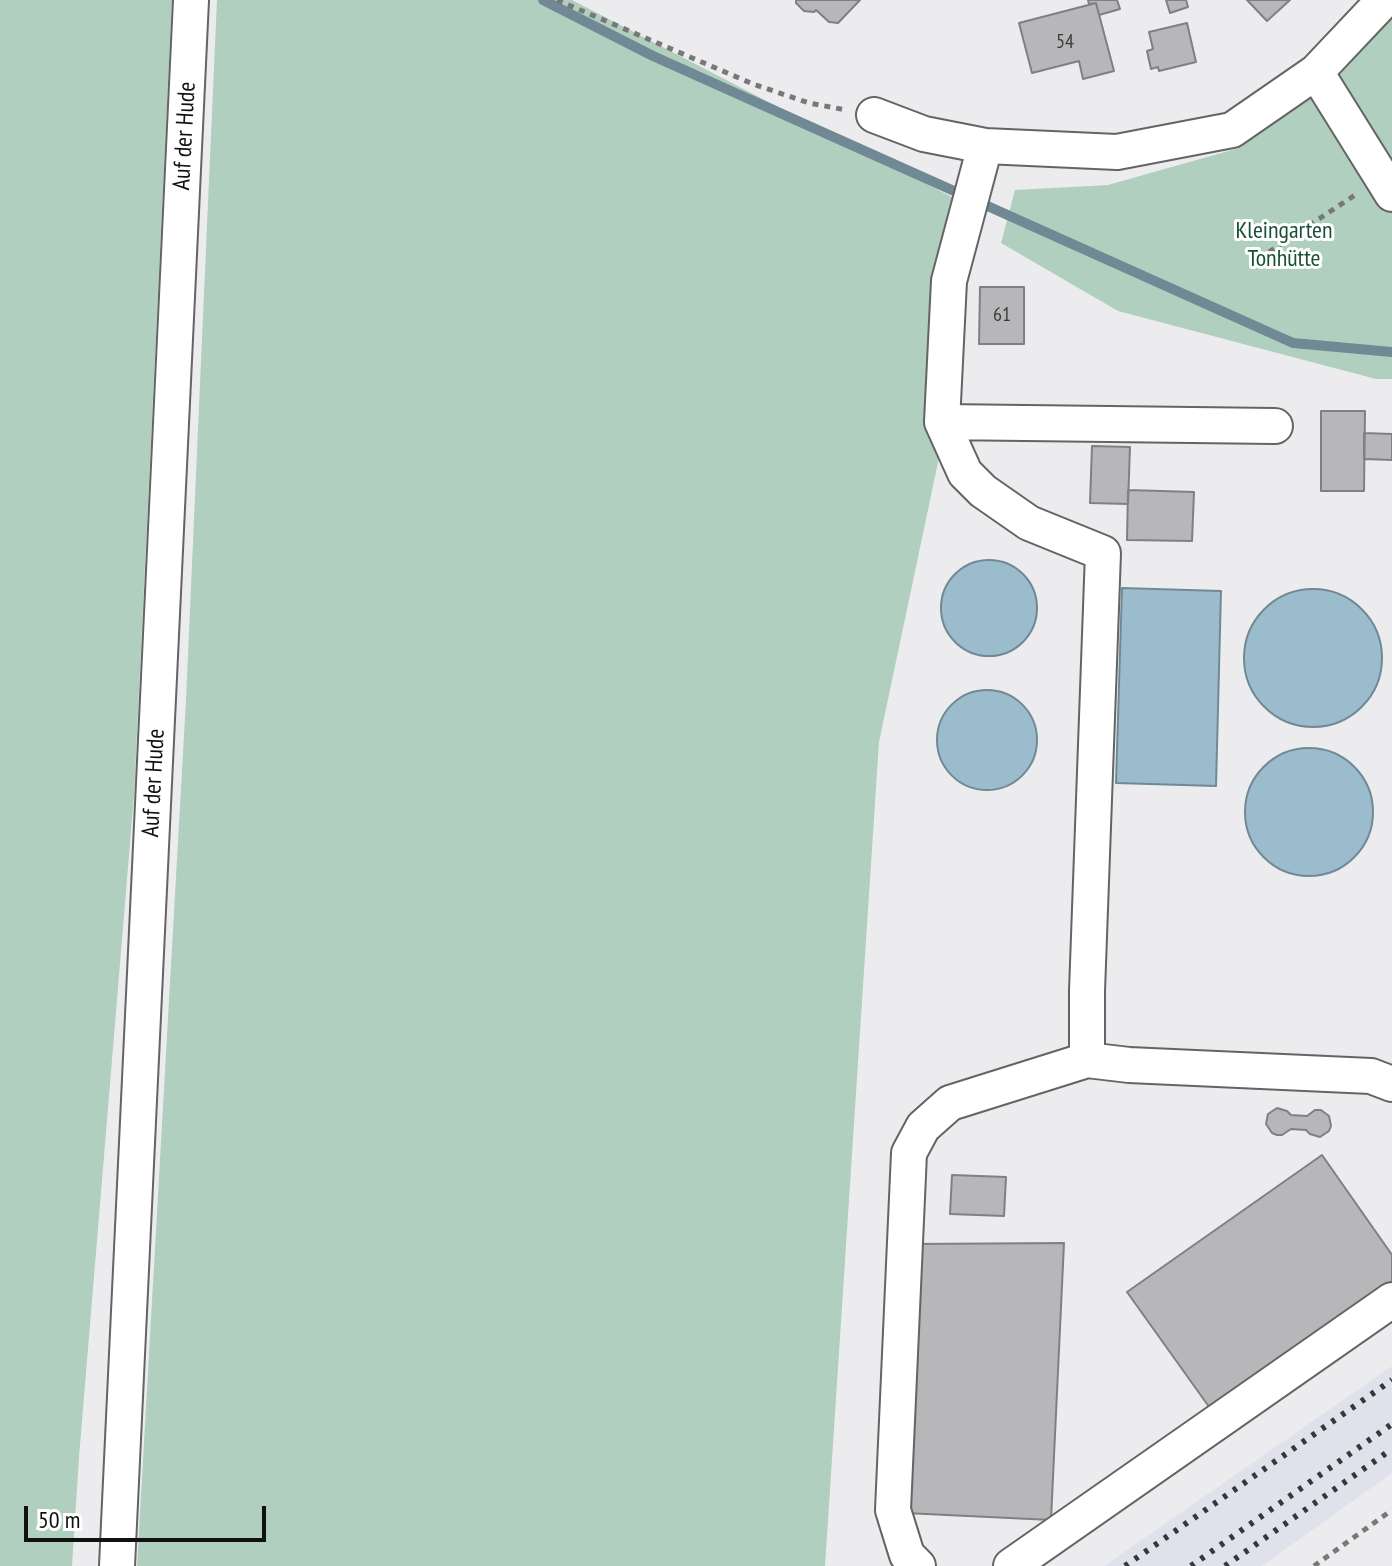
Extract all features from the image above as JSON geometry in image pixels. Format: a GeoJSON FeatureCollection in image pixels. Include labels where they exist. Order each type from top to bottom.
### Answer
{"type":"FeatureCollection","features":[{"type":"Feature","properties":{"kind":"street","name":"Auf der Hude"},"geometry":{"type":"LineString","coordinates":[[117,1566],[191,0]]}},
{"type":"Feature","properties":{"kind":"street"},"geometry":{"type":"LineString","coordinates":[[874,115],[924,134],[985,146],[1117,152],[1232,130],[1316,72],[1384,0]]}},
{"type":"Feature","properties":{"kind":"street"},"geometry":{"type":"LineString","coordinates":[[1316,72],[1387,185]]}},
{"type":"Feature","properties":{"kind":"street"},"geometry":{"type":"LineString","coordinates":[[985,146],[949,281],[942,422],[965,473],[983,491],[1029,523],[1103,553],[1087,1060]]}},
{"type":"Feature","properties":{"kind":"street"},"geometry":{"type":"LineString","coordinates":[[942,422],[1275,426]]}},
{"type":"Feature","properties":{"kind":"street"},"geometry":{"type":"LineString","coordinates":[[918,1566],[907,1555],[893,1510],[909,1153],[923,1127],[950,1103],[1087,1060],[1129,1065],[1371,1076],[1392,1084]]}},
{"type":"Feature","properties":{"kind":"street"},"geometry":{"type":"LineString","coordinates":[[1011,1566],[1392,1300]]}},
{"type":"Feature","properties":{"kind":"path"},"geometry":{"type":"LineString","coordinates":[[557,0],[753,84],[809,103],[874,115]]}},
{"type":"Feature","properties":{"kind":"path"},"geometry":{"type":"LineString","coordinates":[[1269,252],[1387,185]]}},
{"type":"Feature","properties":{"kind":"path"},"geometry":{"type":"LineString","coordinates":[[1314,1566],[1392,1510]]}},
{"type":"Feature","properties":{"kind":"shaded area"},"geometry":{"type":"Polygon","coordinates":[[[1392,1366],[1392,1473],[1262,1566],[1104,1566],[1392,1366]]]}},
{"type":"Feature","properties":{"kind":"green space"},"geometry":{"type":"Polygon","coordinates":[[[0,0],[172,0],[134,795],[72,1566],[0,1566],[0,0]]]}},
{"type":"Feature","properties":{"kind":"green space"},"geometry":{"type":"Polygon","coordinates":[[[217,0],[572,0],[975,209],[948,415],[879,742],[825,1566],[137,1566],[186,700],[217,0]]]}},
{"type":"Feature","properties":{"kind":"green space","name":"Kleingarten Tonhütte"},"geometry":{"type":"Polygon","coordinates":[[[1392,14],[1392,379],[1376,379],[1118,311],[1001,243],[1015,190],[1108,185],[1239,148],[1341,69],[1392,14]]]}},
{"type":"Feature","properties":{"kind":"water"},"geometry":{"type":"Polygon","coordinates":[[[989,560],[1008,563],[1023,574],[1034,589],[1037,608],[1034,627],[1023,642],[1008,653],[989,656],[970,653],[955,642],[944,627],[941,608],[944,589],[955,574],[970,563],[989,560]]]}},
{"type":"Feature","properties":{"kind":"water"},"geometry":{"type":"Polygon","coordinates":[[[1122,588],[1221,591],[1216,786],[1116,783],[1122,588]]]}},
{"type":"Feature","properties":{"kind":"water"},"geometry":{"type":"Polygon","coordinates":[[[1313,589],[1339,595],[1362,609],[1376,632],[1382,658],[1376,684],[1362,707],[1339,721],[1313,727],[1287,721],[1264,707],[1250,684],[1244,658],[1250,632],[1264,609],[1287,595],[1313,589]]]}},
{"type":"Feature","properties":{"kind":"water"},"geometry":{"type":"Polygon","coordinates":[[[987,690],[1015,698],[1029,712],[1037,740],[1029,768],[1015,782],[987,790],[959,782],[945,768],[937,740],[945,712],[959,698],[987,690]]]}},
{"type":"Feature","properties":{"kind":"water"},"geometry":{"type":"Polygon","coordinates":[[[1309,748],[1333,753],[1354,767],[1368,788],[1373,812],[1368,836],[1354,857],[1333,871],[1309,876],[1285,871],[1264,857],[1250,836],[1245,812],[1250,788],[1264,767],[1285,753],[1309,748]]]}},
{"type":"Feature","properties":{"kind":"building"},"geometry":{"type":"Polygon","coordinates":[[[796,0],[860,0],[838,23],[829,22],[816,10],[804,11],[796,0]]]}},
{"type":"Feature","properties":{"kind":"building"},"geometry":{"type":"Polygon","coordinates":[[[1088,0],[1117,0],[1120,9],[1099,15],[1096,3],[1089,4],[1088,0]]]}},
{"type":"Feature","properties":{"kind":"building"},"geometry":{"type":"Polygon","coordinates":[[[1166,0],[1186,0],[1188,7],[1170,13],[1166,0]]]}},
{"type":"Feature","properties":{"kind":"building"},"geometry":{"type":"Polygon","coordinates":[[[1247,0],[1290,0],[1267,21],[1247,0]]]}},
{"type":"Feature","properties":{"kind":"building"},"geometry":{"type":"Polygon","coordinates":[[[1096,3],[1114,71],[1083,79],[1079,61],[1032,73],[1019,23],[1096,3]]]}},
{"type":"Feature","properties":{"kind":"building"},"geometry":{"type":"Polygon","coordinates":[[[1187,23],[1196,62],[1159,71],[1158,67],[1151,69],[1147,51],[1153,49],[1149,32],[1187,23]]]}},
{"type":"Feature","properties":{"kind":"building"},"geometry":{"type":"Polygon","coordinates":[[[980,287],[1024,287],[1024,344],[979,344],[980,287]]]}},
{"type":"Feature","properties":{"kind":"building"},"geometry":{"type":"Polygon","coordinates":[[[1321,411],[1365,411],[1364,491],[1321,491],[1321,411]]]}},
{"type":"Feature","properties":{"kind":"building"},"geometry":{"type":"Polygon","coordinates":[[[1364,433],[1392,434],[1392,460],[1364,459],[1364,433]]]}},
{"type":"Feature","properties":{"kind":"building"},"geometry":{"type":"Polygon","coordinates":[[[1092,446],[1130,447],[1128,504],[1090,503],[1092,446]]]}},
{"type":"Feature","properties":{"kind":"building"},"geometry":{"type":"Polygon","coordinates":[[[1128,490],[1194,492],[1192,541],[1127,540],[1128,490]]]}},
{"type":"Feature","properties":{"kind":"building"},"geometry":{"type":"Polygon","coordinates":[[[1277,1108],[1291,1115],[1307,1116],[1321,1110],[1329,1116],[1331,1126],[1320,1137],[1306,1130],[1291,1129],[1277,1135],[1266,1124],[1268,1114],[1277,1108]]]}},
{"type":"Feature","properties":{"kind":"building"},"geometry":{"type":"Polygon","coordinates":[[[1322,1155],[1392,1255],[1392,1285],[1212,1411],[1127,1292],[1322,1155]]]}},
{"type":"Feature","properties":{"kind":"building"},"geometry":{"type":"Polygon","coordinates":[[[952,1175],[1006,1177],[1004,1216],[950,1214],[952,1175]]]}},
{"type":"Feature","properties":{"kind":"building"},"geometry":{"type":"Polygon","coordinates":[[[1064,1243],[1051,1520],[905,1513],[913,1244],[1064,1243]]]}},
{"type":"Feature","properties":{"kind":"waterway"},"geometry":{"type":"LineString","coordinates":[[543,0],[653,56],[1293,343],[1392,352]]}},
{"type":"Feature","properties":{"kind":"railway"},"geometry":{"type":"LineString","coordinates":[[1125,1566],[1392,1380]]}},
{"type":"Feature","properties":{"kind":"railway"},"geometry":{"type":"LineString","coordinates":[[1191,1566],[1392,1424]]}},
{"type":"Feature","properties":{"kind":"railway"},"geometry":{"type":"LineString","coordinates":[[1225,1566],[1392,1449]]}}]}
